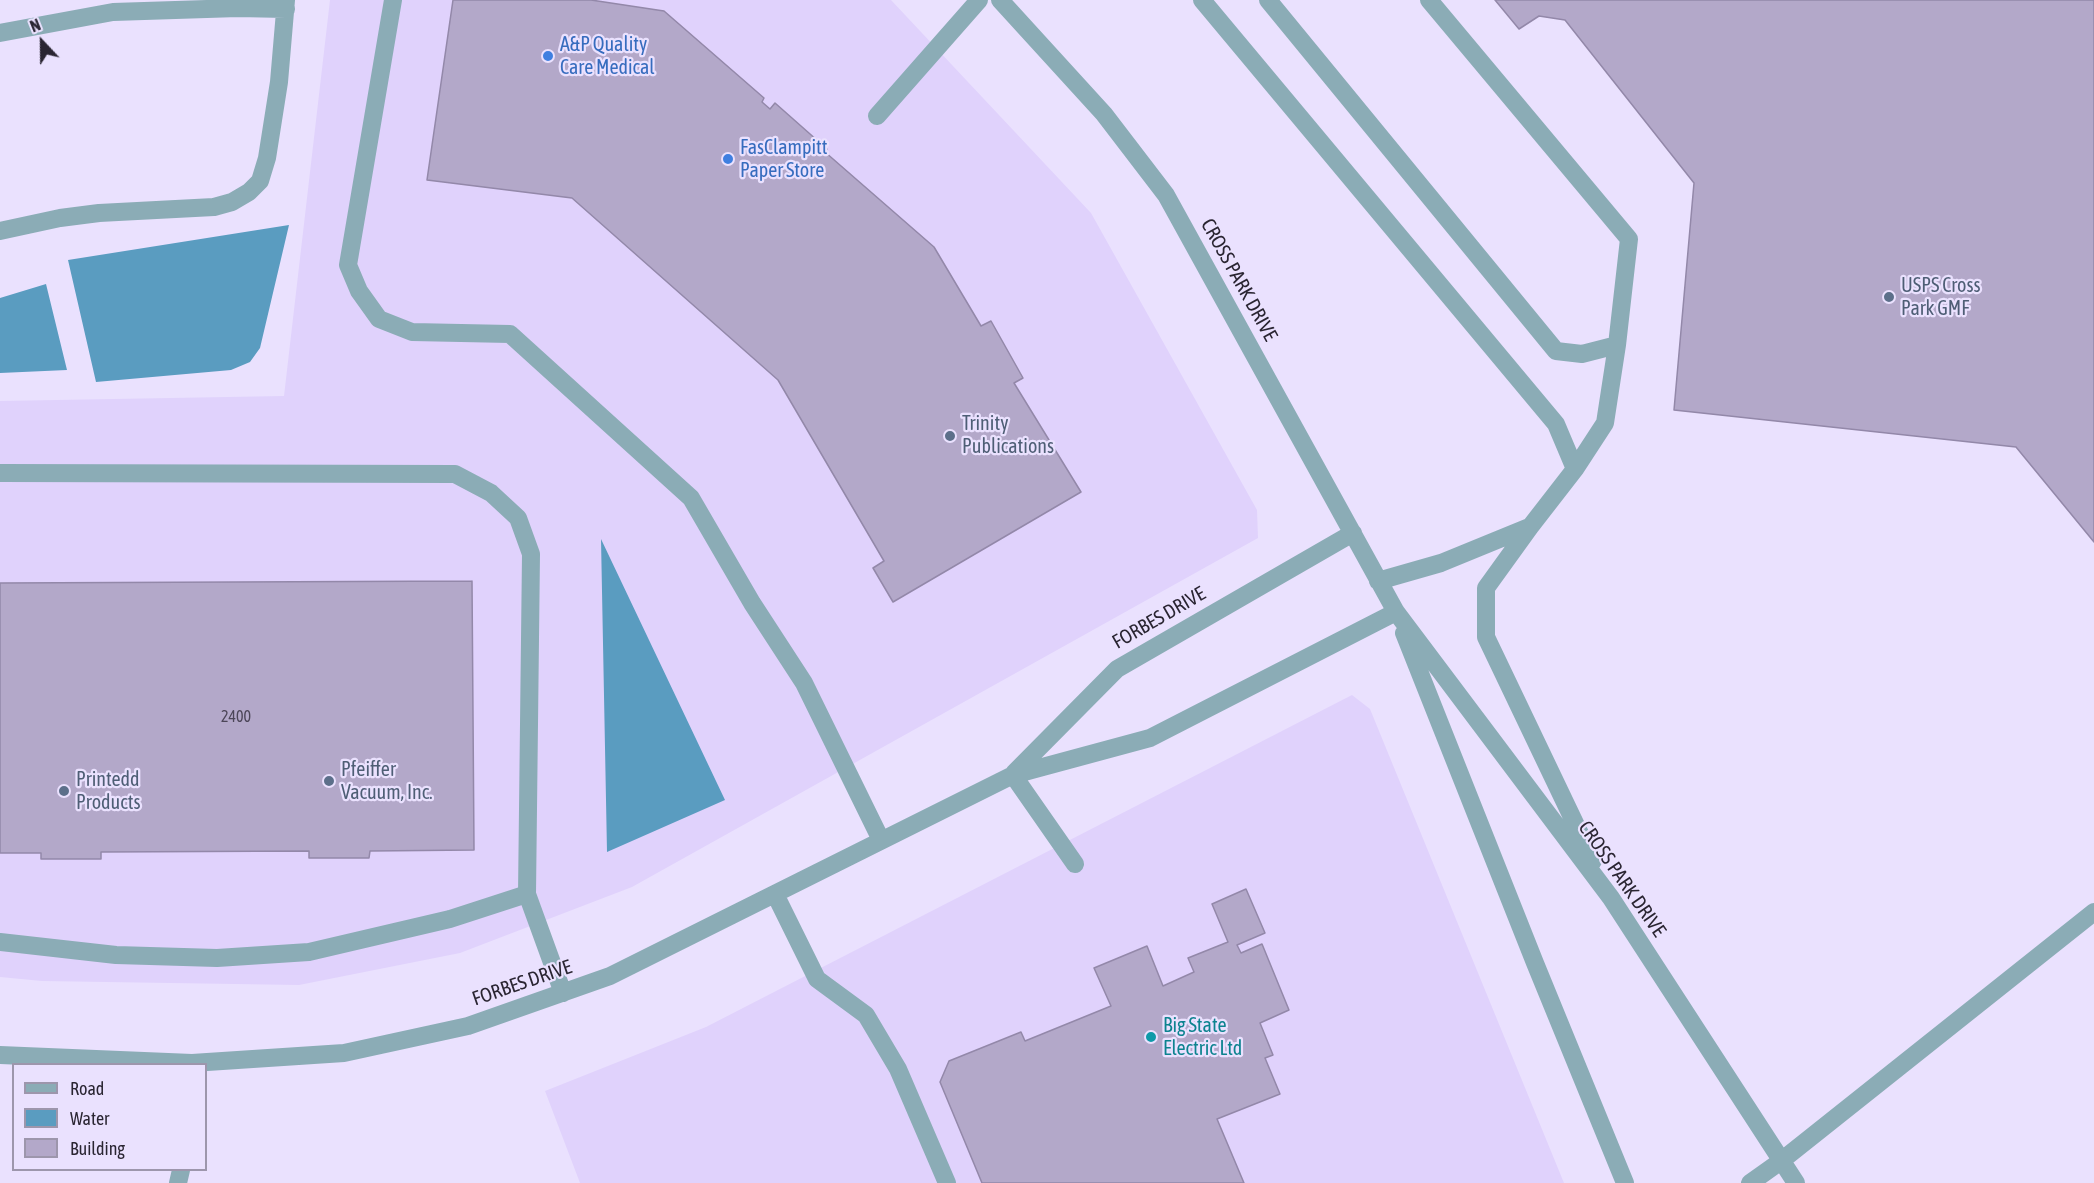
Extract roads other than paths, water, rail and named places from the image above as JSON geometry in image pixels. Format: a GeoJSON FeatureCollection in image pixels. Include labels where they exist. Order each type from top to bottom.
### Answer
{"type":"FeatureCollection","features":[{"type":"Feature","properties":{"kind":"street"},"geometry":{"type":"LineString","coordinates":[[393,0],[348,265],[359,291],[379,319],[412,332],[510,334],[691,498],[752,603],[804,683],[881,840]]}},
{"type":"Feature","properties":{"kind":"street"},"geometry":{"type":"LineString","coordinates":[[878,116],[979,0]]}},
{"type":"Feature","properties":{"kind":"street","name":"CROSS PARK DRIVE"},"geometry":{"type":"LineString","coordinates":[[1000,0],[1104,114],[1166,195],[1396,612],[1611,898],[1796,1183]]}},
{"type":"Feature","properties":{"kind":"street"},"geometry":{"type":"LineString","coordinates":[[1202,0],[1556,424],[1575,469]]}},
{"type":"Feature","properties":{"kind":"street"},"geometry":{"type":"LineString","coordinates":[[1268,0],[1556,351],[1582,354],[1617,345]]}},
{"type":"Feature","properties":{"kind":"street"},"geometry":{"type":"LineString","coordinates":[[1429,0],[1629,238],[1617,345],[1605,423],[1575,469],[1486,588],[1486,637],[1611,898]]}},
{"type":"Feature","properties":{"kind":"street"},"geometry":{"type":"LineString","coordinates":[[0,33],[113,12],[286,5],[279,82],[267,158],[260,181],[249,192],[232,202],[214,207],[99,213],[60,218],[0,231]]}},
{"type":"Feature","properties":{"kind":"street"},"geometry":{"type":"LineString","coordinates":[[0,473],[455,474],[491,493],[518,518],[531,554],[526,894],[563,993]]}},
{"type":"Feature","properties":{"kind":"street"},"geometry":{"type":"LineString","coordinates":[[1378,581],[1441,563],[1530,527]]}},
{"type":"Feature","properties":{"kind":"street","name":"FORBES DRIVE"},"geometry":{"type":"LineString","coordinates":[[1013,775],[1117,669],[1353,533]]}},
{"type":"Feature","properties":{"kind":"street","name":"FORBES DRIVE"},"geometry":{"type":"LineString","coordinates":[[206,1063],[344,1053],[468,1026],[610,976],[1013,775],[1150,738],[1396,612]]}},
{"type":"Feature","properties":{"kind":"street","name":"CROSS PARK DRIVE"},"geometry":{"type":"LineString","coordinates":[[1396,612],[1625,1183]]}},
{"type":"Feature","properties":{"kind":"street"},"geometry":{"type":"LineString","coordinates":[[1013,775],[1075,864]]}},
{"type":"Feature","properties":{"kind":"street"},"geometry":{"type":"LineString","coordinates":[[0,942],[116,955],[216,958],[309,952],[450,919],[526,894]]}},
{"type":"Feature","properties":{"kind":"street"},"geometry":{"type":"LineString","coordinates":[[775,894],[817,979],[866,1015],[898,1069],[947,1183]]}},
{"type":"Feature","properties":{"kind":"street"},"geometry":{"type":"LineString","coordinates":[[1749,1183],[1781,1161],[2094,912]]}},
{"type":"Feature","properties":{"kind":"street","name":"FORBES DRIVE"},"geometry":{"type":"LineString","coordinates":[[0,1054],[173,1063]]}},
{"type":"Feature","properties":{"kind":"water"},"geometry":{"type":"Polygon","coordinates":[[[289,225],[260,348],[250,362],[231,370],[96,382],[68,260],[289,225]]]}},
{"type":"Feature","properties":{"kind":"water"},"geometry":{"type":"Polygon","coordinates":[[[46,284],[67,370],[0,373],[0,298],[46,284]]]}},
{"type":"Feature","properties":{"kind":"water"},"geometry":{"type":"Polygon","coordinates":[[[601,539],[725,800],[607,852],[601,539]]]}},
{"type":"Feature","properties":{"kind":"place","name":"A&P Quality Care Medical"},"geometry":{"type":"Point","coordinates":[548,56]}},
{"type":"Feature","properties":{"kind":"place","name":"FasClampitt Paper Store"},"geometry":{"type":"Point","coordinates":[728,159]}},
{"type":"Feature","properties":{"kind":"place","name":"USPS Cross Park GMF"},"geometry":{"type":"Point","coordinates":[1889,297]}},
{"type":"Feature","properties":{"kind":"place","name":"Trinity Publications"},"geometry":{"type":"Point","coordinates":[950,436]}},
{"type":"Feature","properties":{"kind":"place","name":"Pfeiffer Vacuum, Inc."},"geometry":{"type":"Point","coordinates":[329,781]}},
{"type":"Feature","properties":{"kind":"place","name":"Printedd Products"},"geometry":{"type":"Point","coordinates":[64,791]}},
{"type":"Feature","properties":{"kind":"place","name":"Big State Electric Ltd"},"geometry":{"type":"Point","coordinates":[1151,1037]}}]}
